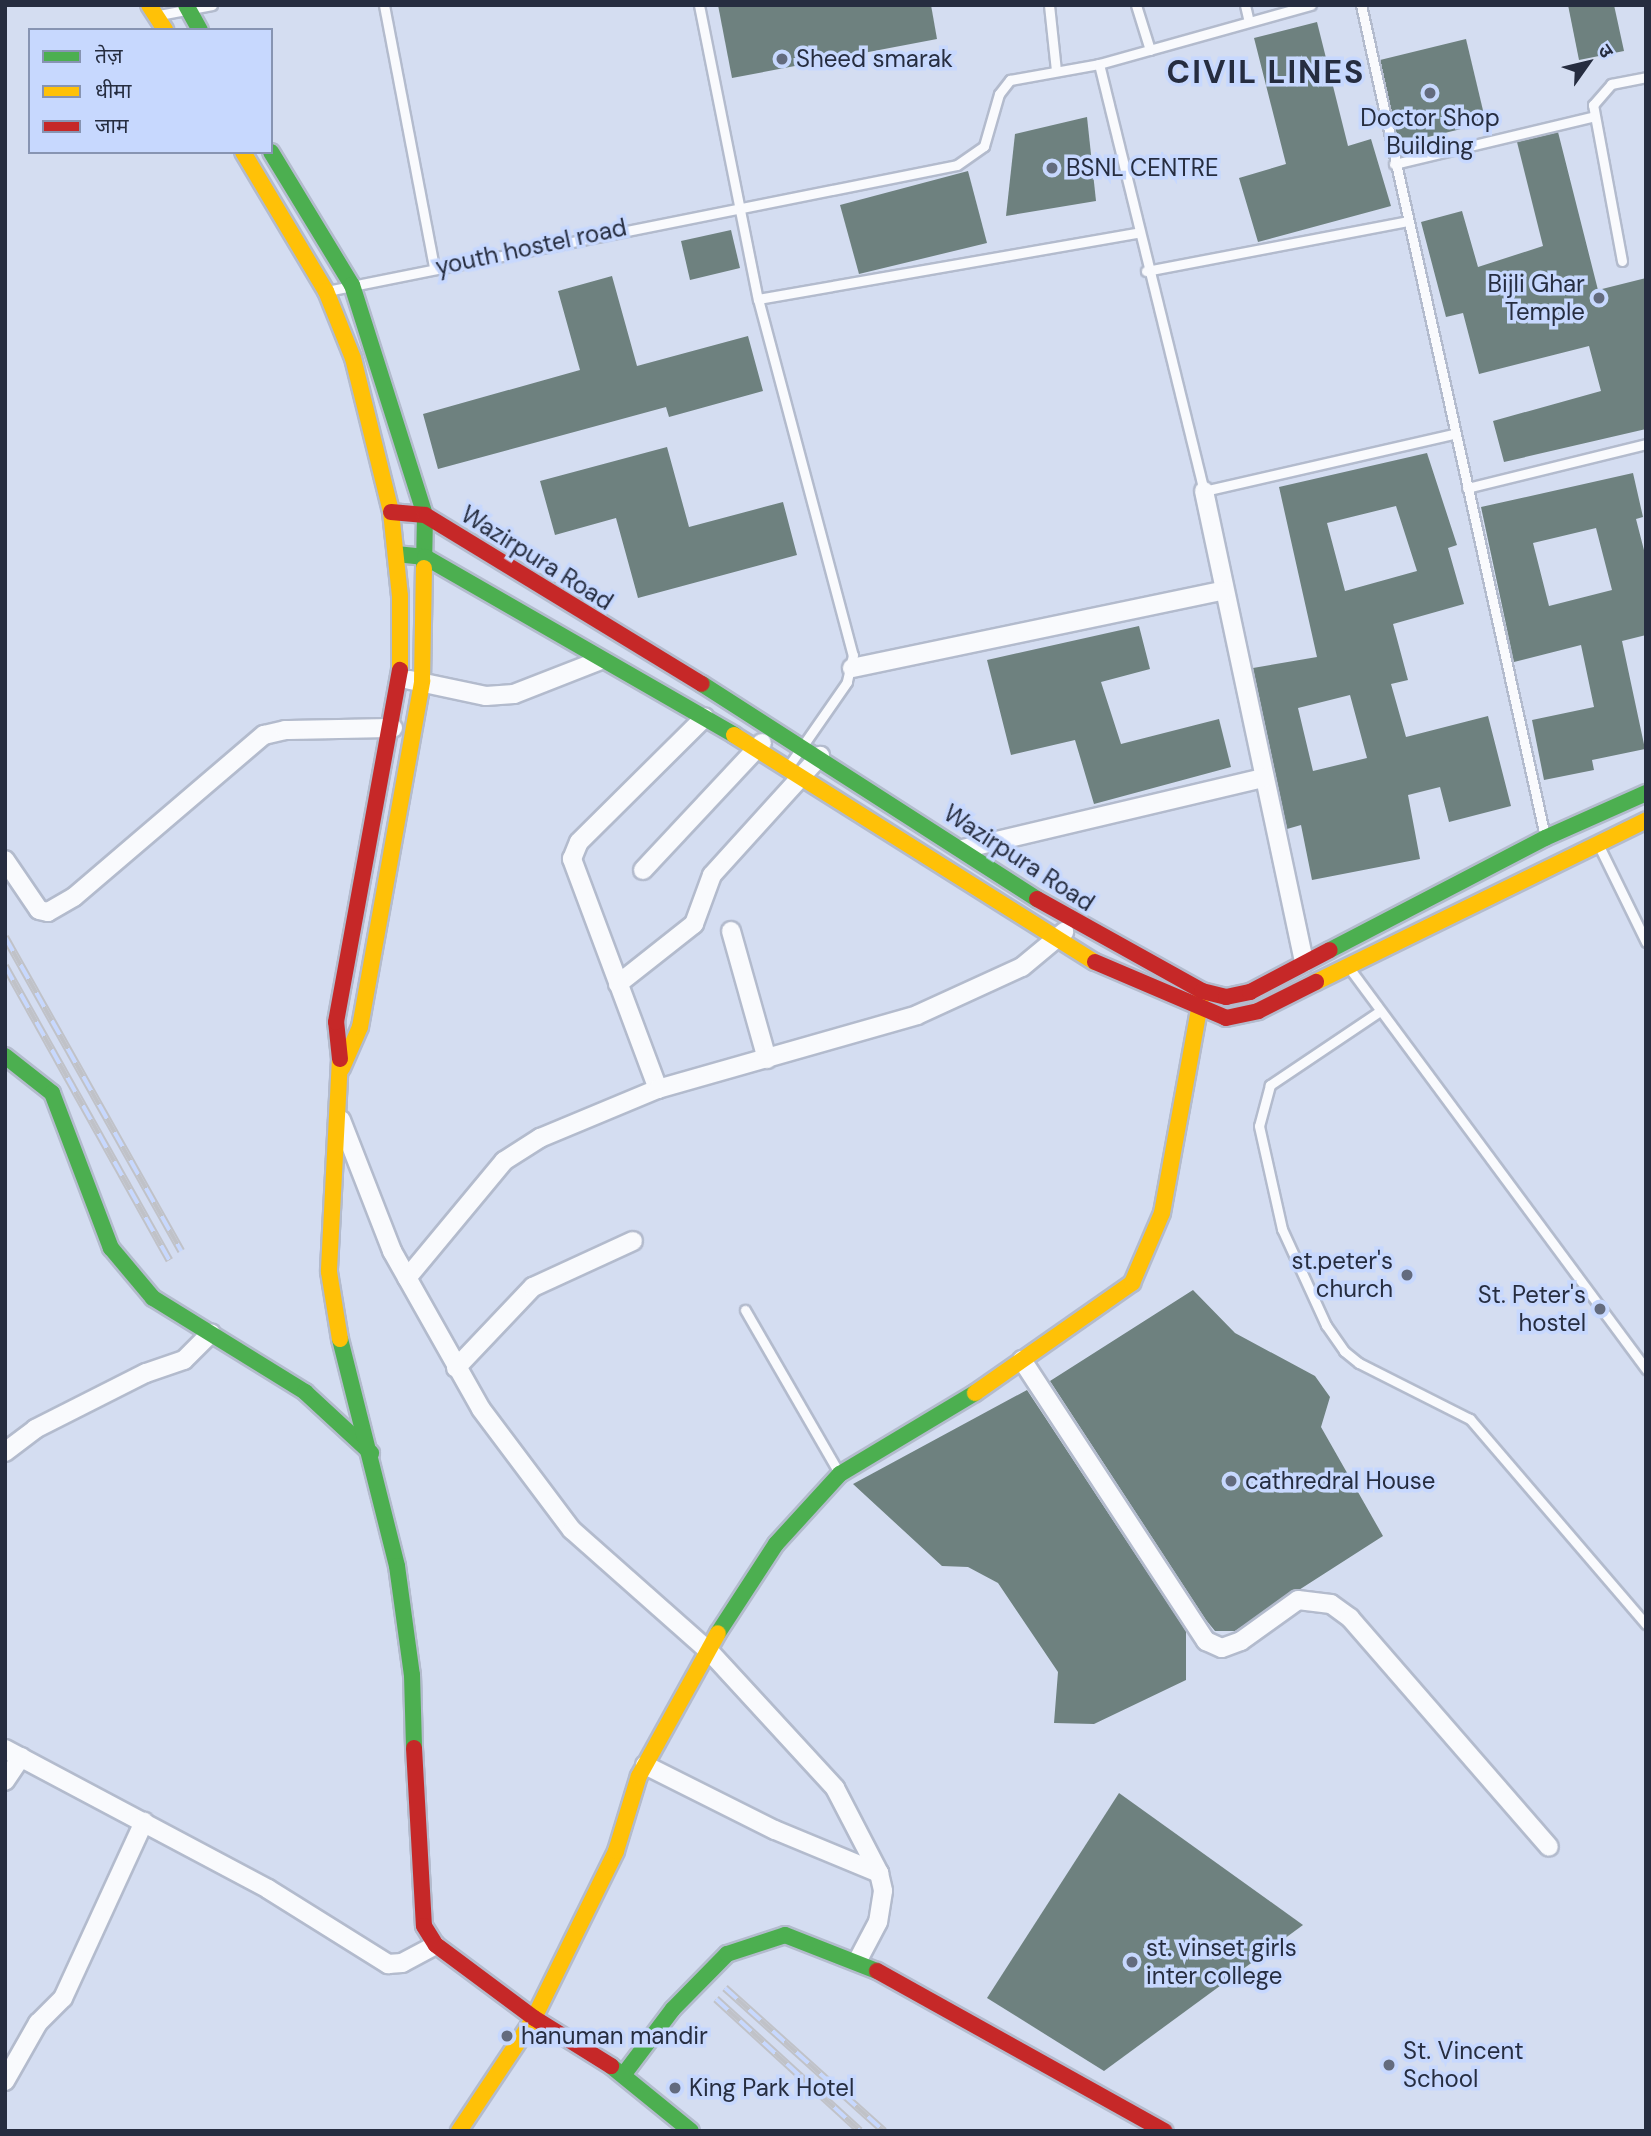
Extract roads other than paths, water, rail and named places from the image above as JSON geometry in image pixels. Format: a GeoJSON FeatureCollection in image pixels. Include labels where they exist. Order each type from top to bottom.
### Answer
{"type":"FeatureCollection","features":[{"type":"Feature","properties":{"kind":"main road"},"geometry":{"type":"LineString","coordinates":[[187,8],[199,28]]}},
{"type":"Feature","properties":{"kind":"main road"},"geometry":{"type":"LineString","coordinates":[[244,154],[326,291],[353,358],[391,512],[396,554],[400,679],[393,728],[340,997],[341,1072],[336,1107],[329,1272],[335,1319],[372,1454],[397,1566],[412,1675],[419,1900],[436,1945],[534,2018],[624,2074],[691,2131]]}},
{"type":"Feature","properties":{"kind":"main road"},"geometry":{"type":"LineString","coordinates":[[272,154],[352,285],[425,515],[422,681],[360,1027],[341,1072]]}},
{"type":"Feature","properties":{"kind":"main road","name":"Wazirpura Road"},"geometry":{"type":"LineString","coordinates":[[391,512],[425,515],[820,757],[1226,1018],[1244,1017],[1646,820]]}},
{"type":"Feature","properties":{"kind":"main road","name":"Wazirpura Road"},"geometry":{"type":"LineString","coordinates":[[396,554],[425,557],[601,660],[705,717],[1098,964],[1200,999],[1250,992],[1545,838],[1646,793]]}},
{"type":"Feature","properties":{"kind":"main road"},"geometry":{"type":"LineString","coordinates":[[459,2131],[534,2018],[616,1851],[646,1765],[762,1564],[840,1474],[943,1415],[1132,1283],[1161,1213],[1200,999]]}},
{"type":"Feature","properties":{"kind":"main road"},"geometry":{"type":"LineString","coordinates":[[5,1056],[52,1093],[111,1248],[153,1298],[305,1392],[372,1454]]}},
{"type":"Feature","properties":{"kind":"main road"},"geometry":{"type":"LineString","coordinates":[[624,2074],[673,2009],[727,1954],[785,1935],[858,1960],[1165,2131]]}},
{"type":"Feature","properties":{"kind":"street"},"geometry":{"type":"LineString","coordinates":[[1204,491],[1304,963]]}},
{"type":"Feature","properties":{"kind":"street"},"geometry":{"type":"LineString","coordinates":[[852,668],[1224,590]]}},
{"type":"Feature","properties":{"kind":"street"},"geometry":{"type":"LineString","coordinates":[[400,679],[422,681],[486,696],[514,694],[601,660]]}},
{"type":"Feature","properties":{"kind":"street"},"geometry":{"type":"LineString","coordinates":[[658,1089],[575,879],[575,848],[705,717]]}},
{"type":"Feature","properties":{"kind":"street"},"geometry":{"type":"LineString","coordinates":[[5,860],[38,910],[48,912],[74,897],[264,735],[285,730],[393,728]]}},
{"type":"Feature","properties":{"kind":"street"},"geometry":{"type":"LineString","coordinates":[[643,870],[774,730]]}},
{"type":"Feature","properties":{"kind":"street"},"geometry":{"type":"LineString","coordinates":[[618,984],[694,924],[712,875],[804,778],[820,757]]}},
{"type":"Feature","properties":{"kind":"street"},"geometry":{"type":"LineString","coordinates":[[962,849],[1264,778]]}},
{"type":"Feature","properties":{"kind":"street"},"geometry":{"type":"LineString","coordinates":[[407,1278],[504,1161],[540,1138],[658,1089],[917,1015],[1022,967],[1059,938],[1073,922]]}},
{"type":"Feature","properties":{"kind":"street"},"geometry":{"type":"LineString","coordinates":[[732,931],[767,1059]]}},
{"type":"Feature","properties":{"kind":"street"},"geometry":{"type":"LineString","coordinates":[[336,1107],[407,1278],[481,1409],[572,1530],[710,1652],[821,1768],[879,1873],[882,1909],[858,1960]]}},
{"type":"Feature","properties":{"kind":"street"},"geometry":{"type":"LineString","coordinates":[[456,1368],[533,1287],[633,1241]]}},
{"type":"Feature","properties":{"kind":"street"},"geometry":{"type":"LineString","coordinates":[[5,1452],[35,1429],[146,1373],[184,1360],[211,1333]]}},
{"type":"Feature","properties":{"kind":"street"},"geometry":{"type":"LineString","coordinates":[[1022,1360],[1206,1641],[1222,1648],[1241,1642],[1298,1600],[1331,1604],[1350,1618],[1549,1847]]}},
{"type":"Feature","properties":{"kind":"street"},"geometry":{"type":"LineString","coordinates":[[5,1781],[13,1753],[268,1889],[388,1964],[402,1963],[436,1945]]}},
{"type":"Feature","properties":{"kind":"street"},"geometry":{"type":"LineString","coordinates":[[646,1765],[775,1830],[879,1873]]}},
{"type":"Feature","properties":{"kind":"street"},"geometry":{"type":"LineString","coordinates":[[5,2081],[38,2022],[63,1998],[144,1822]]}},
{"type":"Feature","properties":{"kind":"lane"},"geometry":{"type":"LineString","coordinates":[[157,17],[187,8],[212,5]]}},
{"type":"Feature","properties":{"kind":"lane"},"geometry":{"type":"LineString","coordinates":[[384,5],[434,267]]}},
{"type":"Feature","properties":{"kind":"lane"},"geometry":{"type":"LineString","coordinates":[[699,5],[758,299],[852,668],[787,768]]}},
{"type":"Feature","properties":{"kind":"lane"},"geometry":{"type":"LineString","coordinates":[[1049,5],[1056,71],[1099,64],[1311,5]]}},
{"type":"Feature","properties":{"kind":"lane"},"geometry":{"type":"LineString","coordinates":[[1136,5],[1150,50]]}},
{"type":"Feature","properties":{"kind":"lane"},"geometry":{"type":"LineString","coordinates":[[1245,5],[1249,22]]}},
{"type":"Feature","properties":{"kind":"lane"},"geometry":{"type":"LineString","coordinates":[[1361,5],[1453,433],[1545,838]]}},
{"type":"Feature","properties":{"kind":"lane"},"geometry":{"type":"LineString","coordinates":[[1099,64],[1146,271],[1204,491],[1453,433]]}},
{"type":"Feature","properties":{"kind":"lane","name":"youth hostel road"},"geometry":{"type":"LineString","coordinates":[[326,291],[737,205],[957,165],[984,146],[1003,86],[1056,71]]}},
{"type":"Feature","properties":{"kind":"lane"},"geometry":{"type":"LineString","coordinates":[[1622,261],[1591,117],[1597,95],[1611,84],[1646,77]]}},
{"type":"Feature","properties":{"kind":"lane"},"geometry":{"type":"LineString","coordinates":[[1394,164],[1591,117]]}},
{"type":"Feature","properties":{"kind":"lane"},"geometry":{"type":"LineString","coordinates":[[1146,271],[1408,221]]}},
{"type":"Feature","properties":{"kind":"lane"},"geometry":{"type":"LineString","coordinates":[[758,299],[1137,233]]}},
{"type":"Feature","properties":{"kind":"lane"},"geometry":{"type":"LineString","coordinates":[[1467,488],[1646,444]]}},
{"type":"Feature","properties":{"kind":"lane"},"geometry":{"type":"LineString","coordinates":[[1597,842],[1646,942]]}},
{"type":"Feature","properties":{"kind":"lane"},"geometry":{"type":"LineString","coordinates":[[1347,965],[1646,1369]]}},
{"type":"Feature","properties":{"kind":"lane"},"geometry":{"type":"LineString","coordinates":[[1380,1011],[1270,1085],[1259,1126],[1282,1229],[1326,1325],[1344,1350],[1359,1363],[1470,1419],[1646,1624]]}},
{"type":"Feature","properties":{"kind":"lane"},"geometry":{"type":"LineString","coordinates":[[745,1310],[840,1474]]}},
{"type":"Feature","properties":{"kind":"railway"},"geometry":{"type":"LineString","coordinates":[[5,937],[181,1251]]}},
{"type":"Feature","properties":{"kind":"railway"},"geometry":{"type":"LineString","coordinates":[[5,966],[169,1260]]}},
{"type":"Feature","properties":{"kind":"railway"},"geometry":{"type":"LineString","coordinates":[[725,1988],[884,2131]]}},
{"type":"Feature","properties":{"kind":"railway"},"geometry":{"type":"LineString","coordinates":[[716,1999],[860,2131]]}},
{"type":"Feature","properties":{"kind":"place","name":"Sheed smarak"},"geometry":{"type":"Point","coordinates":[782,59]}},
{"type":"Feature","properties":{"kind":"place","name":"Doctor Shop Building"},"geometry":{"type":"Point","coordinates":[1430,93]}},
{"type":"Feature","properties":{"kind":"place","name":"BSNL CENTRE"},"geometry":{"type":"Point","coordinates":[1052,168]}},
{"type":"Feature","properties":{"kind":"place","name":"Bijli Ghar Temple"},"geometry":{"type":"Point","coordinates":[1599,298]}},
{"type":"Feature","properties":{"kind":"place","name":"st.peter's church"},"geometry":{"type":"Point","coordinates":[1407,1275]}},
{"type":"Feature","properties":{"kind":"place","name":"St. Peter's hostel"},"geometry":{"type":"Point","coordinates":[1600,1309]}},
{"type":"Feature","properties":{"kind":"place","name":"cathredral House"},"geometry":{"type":"Point","coordinates":[1231,1481]}},
{"type":"Feature","properties":{"kind":"place","name":"st. vinset girls inter college"},"geometry":{"type":"Point","coordinates":[1132,1962]}},
{"type":"Feature","properties":{"kind":"place","name":"hanuman mandir"},"geometry":{"type":"Point","coordinates":[507,2036]}},
{"type":"Feature","properties":{"kind":"place","name":"St. Vincent School"},"geometry":{"type":"Point","coordinates":[1389,2065]}},
{"type":"Feature","properties":{"kind":"place","name":"King Park Hotel"},"geometry":{"type":"Point","coordinates":[675,2088]}},
{"type":"Feature","properties":{"kind":"district","name":"CIVIL LINES"},"geometry":{"type":"Point","coordinates":[1266,72]}}]}
